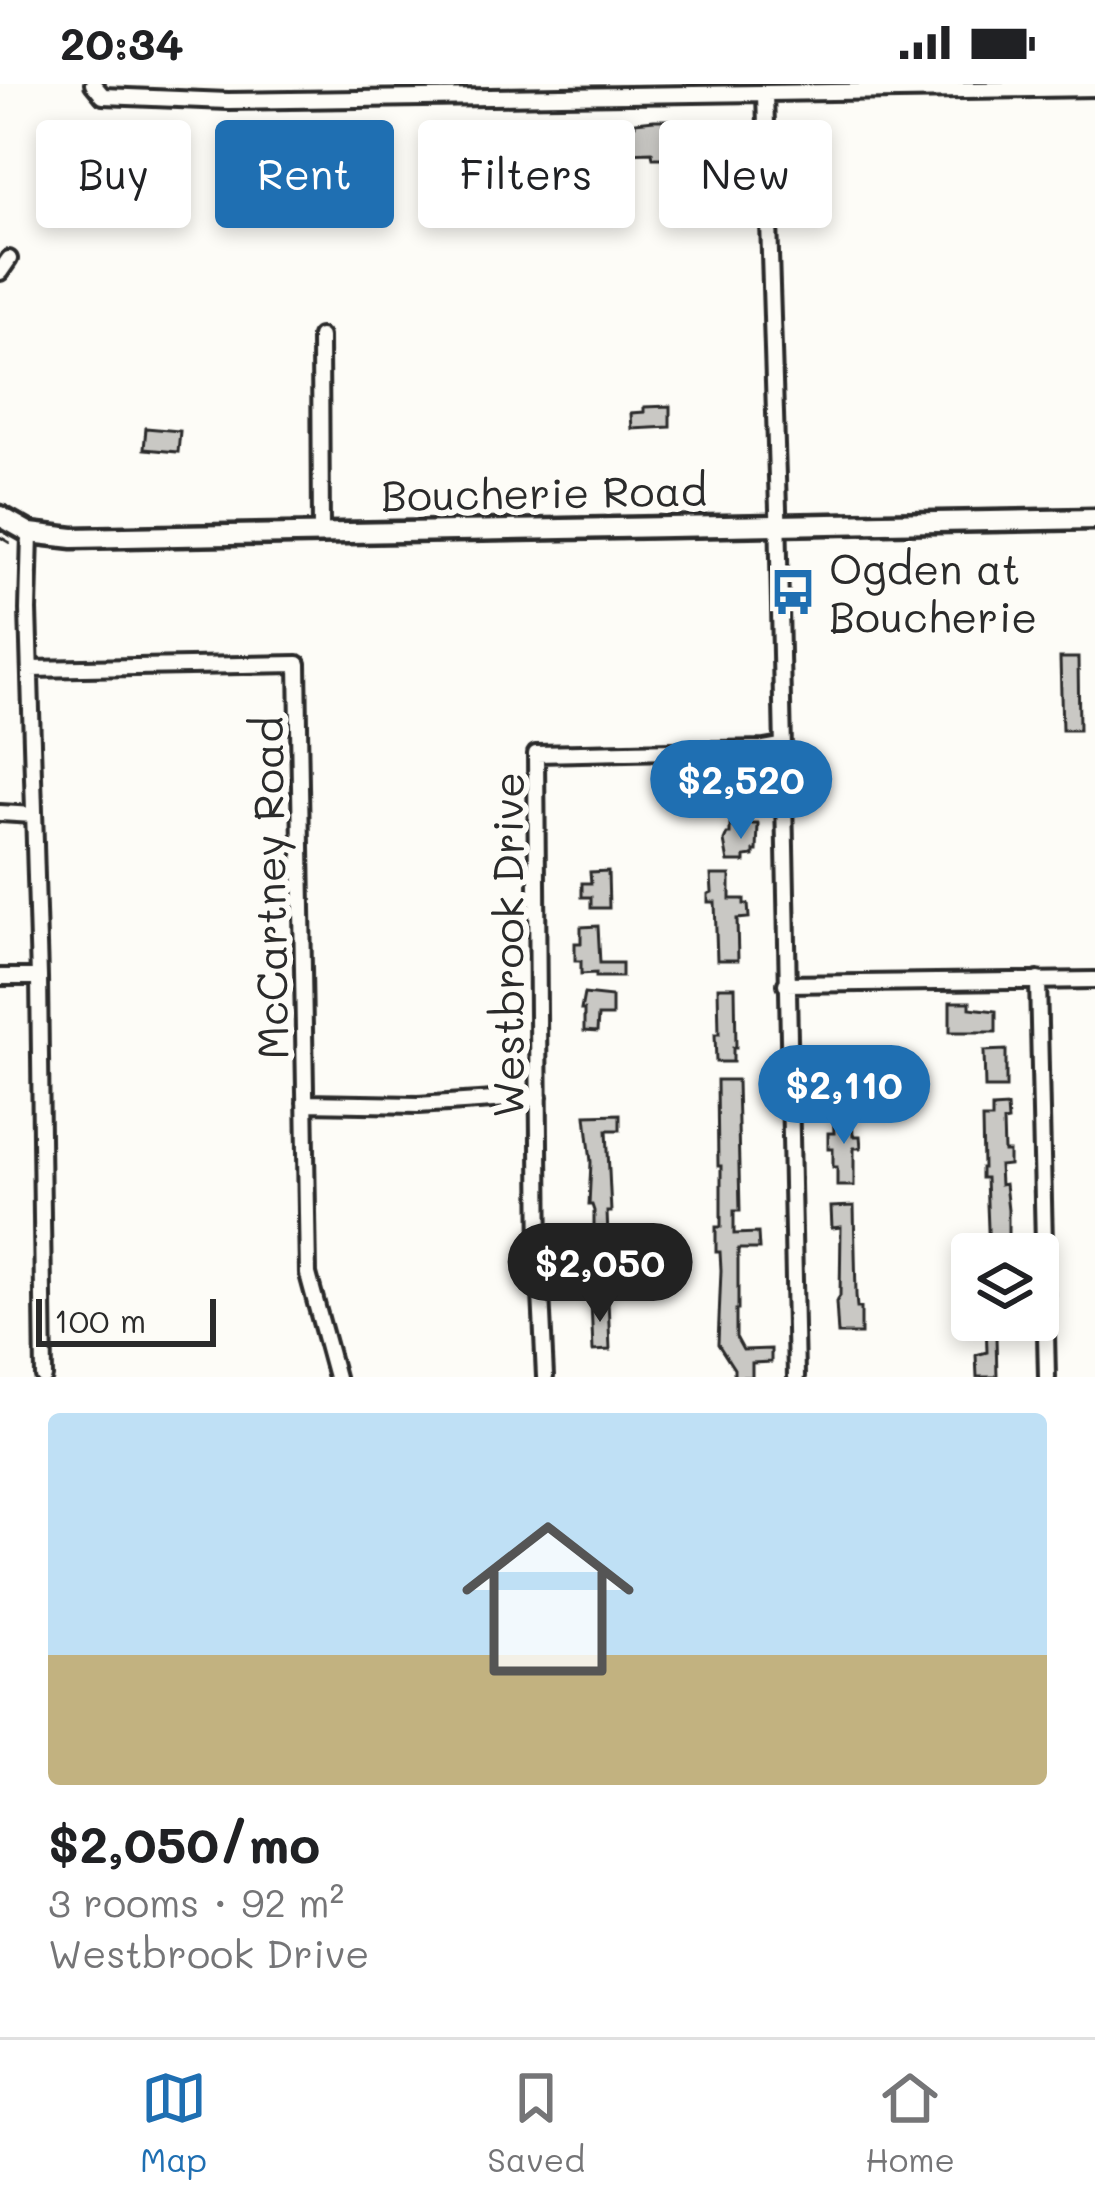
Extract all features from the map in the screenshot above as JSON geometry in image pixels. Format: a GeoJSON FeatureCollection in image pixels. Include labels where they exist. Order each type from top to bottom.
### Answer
{"type":"FeatureCollection","features":[{"type":"Feature","properties":{"kind":"main road","name":"Boucherie Road"},"geometry":{"type":"LineString","coordinates":[[0,516],[30,532],[73,538],[1095,519]]}},
{"type":"Feature","properties":{"kind":"street"},"geometry":{"type":"LineString","coordinates":[[93,84],[104,96],[228,100],[1095,88]]}},
{"type":"Feature","properties":{"kind":"street"},"geometry":{"type":"LineString","coordinates":[[765,94],[796,1377]]}},
{"type":"Feature","properties":{"kind":"street"},"geometry":{"type":"LineString","coordinates":[[320,337],[321,532]]}},
{"type":"Feature","properties":{"kind":"street"},"geometry":{"type":"LineString","coordinates":[[30,532],[44,1377]]}},
{"type":"Feature","properties":{"kind":"street","name":"McCartney Road"},"geometry":{"type":"LineString","coordinates":[[30,670],[298,664],[308,1274],[336,1377]]}},
{"type":"Feature","properties":{"kind":"street","name":"Westbrook Drive"},"geometry":{"type":"LineString","coordinates":[[545,1377],[536,754],[781,746]]}},
{"type":"Feature","properties":{"kind":"street"},"geometry":{"type":"LineString","coordinates":[[0,814],[34,815]]}},
{"type":"Feature","properties":{"kind":"street"},"geometry":{"type":"LineString","coordinates":[[0,977],[39,976]]}},
{"type":"Feature","properties":{"kind":"street"},"geometry":{"type":"LineString","coordinates":[[1038,980],[1047,1377]]}},
{"type":"Feature","properties":{"kind":"street"},"geometry":{"type":"LineString","coordinates":[[786,984],[1095,980]]}},
{"type":"Feature","properties":{"kind":"street"},"geometry":{"type":"LineString","coordinates":[[305,1103],[418,1105],[539,1097]]}},
{"type":"Feature","properties":{"kind":"building"},"geometry":{"type":"Polygon","coordinates":[[[659,120],[659,158],[653,158],[652,152],[635,153],[635,122],[659,120]]]}},
{"type":"Feature","properties":{"kind":"building"},"geometry":{"type":"Polygon","coordinates":[[[670,406],[670,427],[632,429],[631,413],[644,412],[644,407],[670,406]]]}},
{"type":"Feature","properties":{"kind":"building"},"geometry":{"type":"Polygon","coordinates":[[[146,428],[180,431],[178,452],[144,449],[146,428]]]}},
{"type":"Feature","properties":{"kind":"building"},"geometry":{"type":"Polygon","coordinates":[[[1060,658],[1078,658],[1079,730],[1062,730],[1060,658]]]}},
{"type":"Feature","properties":{"kind":"building"},"geometry":{"type":"Polygon","coordinates":[[[730,824],[758,824],[757,851],[745,857],[745,862],[728,862],[724,841],[730,824]]]}},
{"type":"Feature","properties":{"kind":"building"},"geometry":{"type":"Polygon","coordinates":[[[608,871],[609,908],[591,908],[591,897],[582,897],[582,883],[591,883],[590,872],[608,871]]]}},
{"type":"Feature","properties":{"kind":"building"},"geometry":{"type":"Polygon","coordinates":[[[711,875],[730,875],[730,899],[744,899],[748,904],[749,918],[737,919],[738,960],[717,960],[715,902],[708,902],[711,875]]]}},
{"type":"Feature","properties":{"kind":"building"},"geometry":{"type":"Polygon","coordinates":[[[598,926],[600,963],[622,963],[622,977],[581,974],[575,943],[581,943],[581,927],[598,926]]]}},
{"type":"Feature","properties":{"kind":"building"},"geometry":{"type":"Polygon","coordinates":[[[718,987],[735,987],[733,1062],[716,1062],[718,987]]]}},
{"type":"Feature","properties":{"kind":"building"},"geometry":{"type":"Polygon","coordinates":[[[584,994],[612,997],[612,1016],[598,1016],[597,1032],[584,1031],[584,994]]]}},
{"type":"Feature","properties":{"kind":"building"},"geometry":{"type":"Polygon","coordinates":[[[950,1002],[970,1002],[970,1008],[996,1011],[996,1032],[950,1032],[950,1002]]]}},
{"type":"Feature","properties":{"kind":"building"},"geometry":{"type":"Polygon","coordinates":[[[1006,1050],[1006,1088],[985,1088],[984,1051],[1006,1050]]]}},
{"type":"Feature","properties":{"kind":"building"},"geometry":{"type":"Polygon","coordinates":[[[842,1054],[873,1054],[873,1069],[860,1069],[861,1089],[833,1089],[833,1073],[842,1073],[842,1054]]]}},
{"type":"Feature","properties":{"kind":"building"},"geometry":{"type":"Polygon","coordinates":[[[717,1080],[737,1080],[740,1211],[734,1211],[734,1234],[758,1233],[759,1249],[738,1249],[736,1337],[743,1350],[771,1349],[771,1362],[752,1363],[752,1377],[734,1377],[718,1344],[721,1270],[716,1227],[721,1227],[721,1166],[717,1080]]]}},
{"type":"Feature","properties":{"kind":"building"},"geometry":{"type":"Polygon","coordinates":[[[1007,1107],[1004,1152],[1009,1152],[1009,1165],[999,1166],[1008,1233],[988,1233],[986,1178],[981,1178],[982,1119],[992,1119],[992,1108],[1007,1107]]]}},
{"type":"Feature","properties":{"kind":"building"},"geometry":{"type":"Polygon","coordinates":[[[852,1109],[853,1136],[860,1136],[861,1148],[854,1148],[854,1186],[837,1186],[828,1133],[834,1133],[833,1110],[852,1109]]]}},
{"type":"Feature","properties":{"kind":"building"},"geometry":{"type":"Polygon","coordinates":[[[620,1114],[620,1130],[607,1130],[611,1212],[607,1212],[608,1236],[614,1236],[615,1261],[624,1262],[624,1275],[604,1278],[604,1265],[591,1259],[590,1247],[586,1247],[586,1237],[594,1237],[594,1211],[589,1205],[586,1115],[620,1114]]]}},
{"type":"Feature","properties":{"kind":"building"},"geometry":{"type":"Polygon","coordinates":[[[854,1206],[861,1334],[838,1334],[841,1227],[832,1228],[831,1207],[854,1206]]]}},
{"type":"Feature","properties":{"kind":"building"},"geometry":{"type":"Polygon","coordinates":[[[608,1299],[610,1350],[593,1351],[591,1300],[608,1299]]]}},
{"type":"Feature","properties":{"kind":"building"},"geometry":{"type":"Polygon","coordinates":[[[987,1341],[996,1341],[997,1377],[977,1377],[976,1355],[987,1352],[987,1341]]]}},
{"type":"Feature","properties":{"kind":"place","name":"Ogden at Boucherie"},"geometry":{"type":"Point","coordinates":[793,592]}}]}
